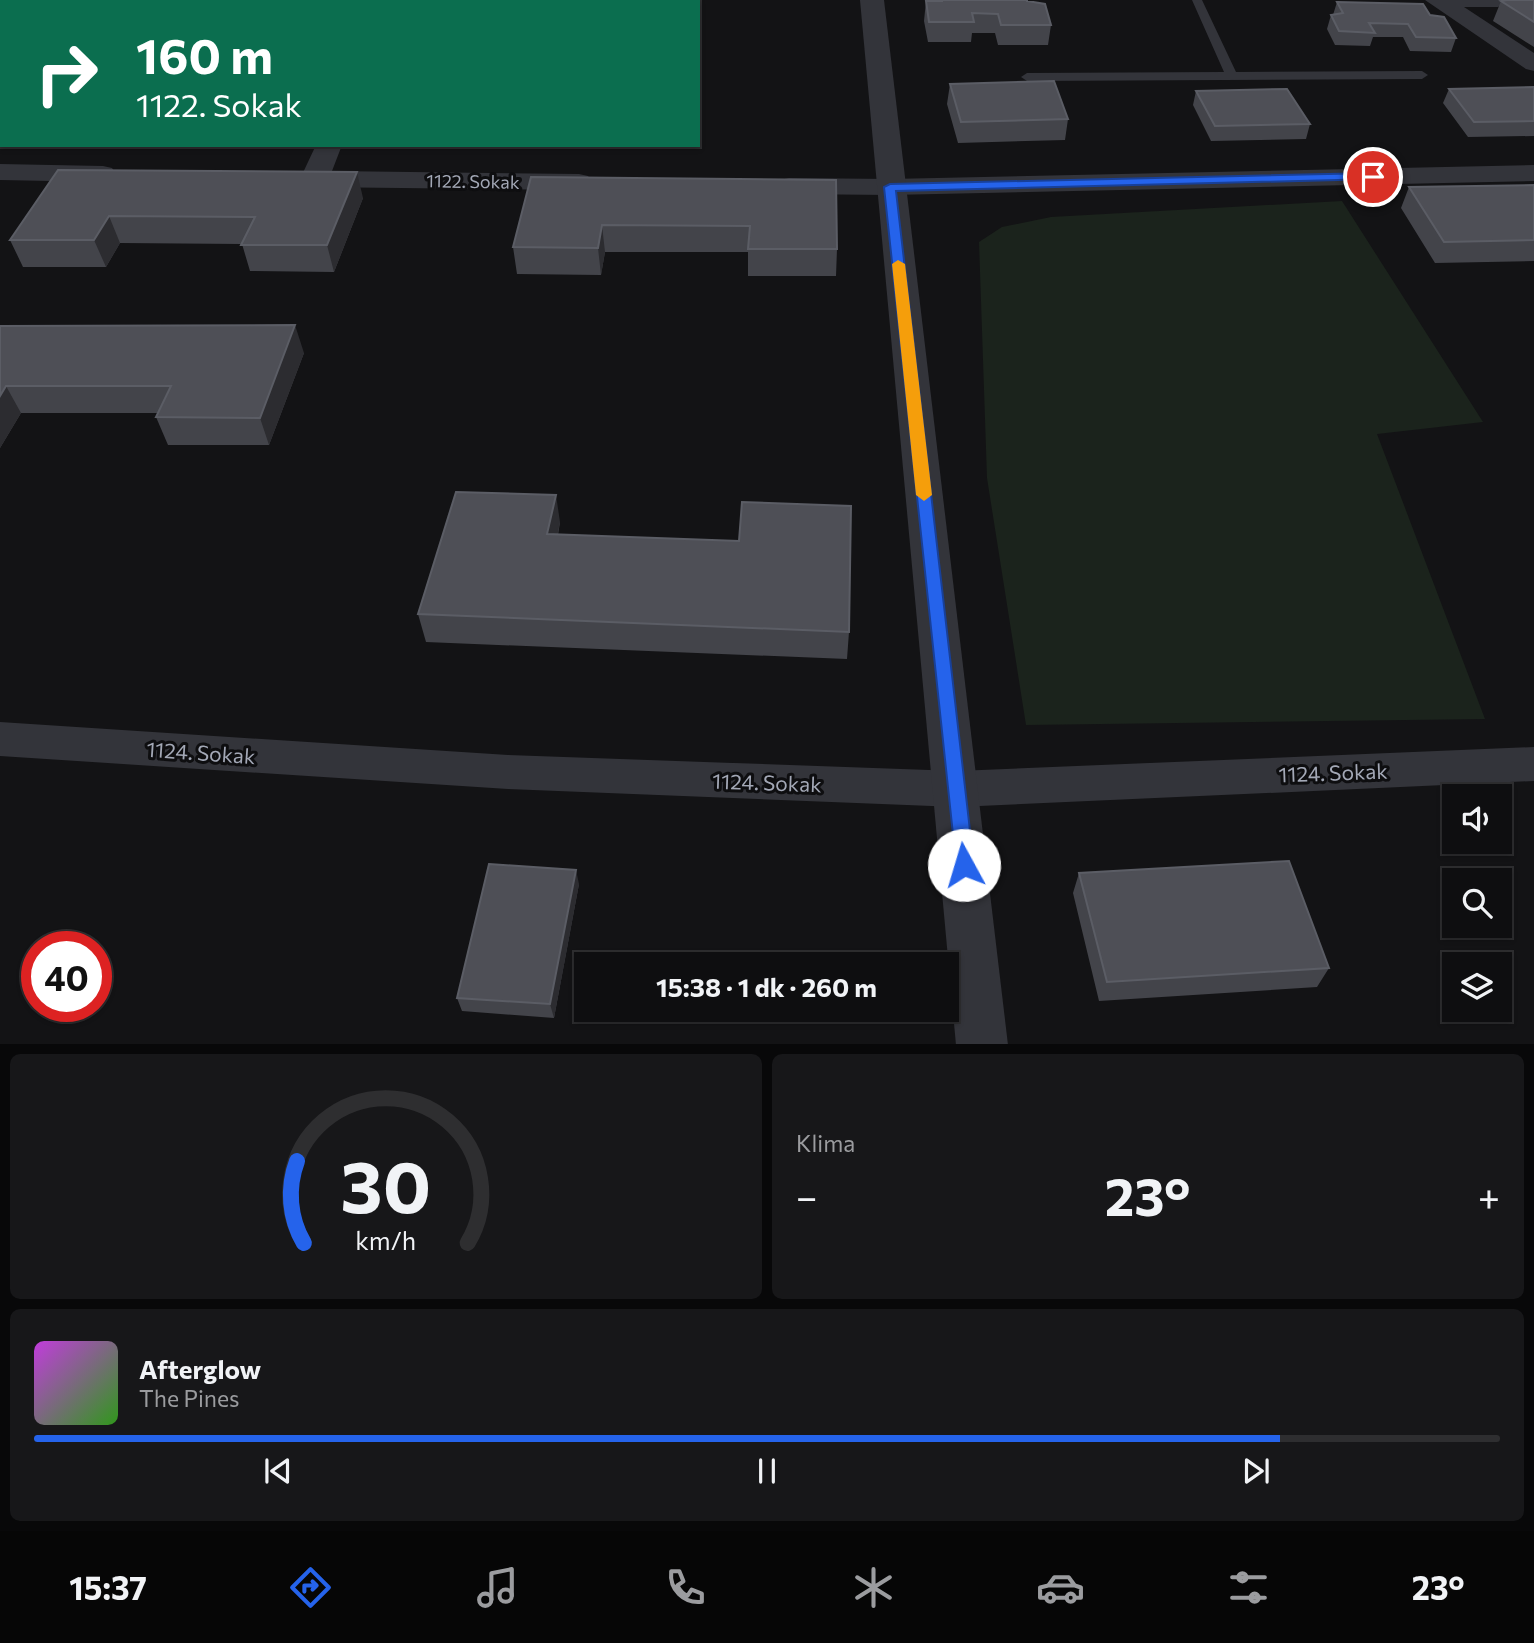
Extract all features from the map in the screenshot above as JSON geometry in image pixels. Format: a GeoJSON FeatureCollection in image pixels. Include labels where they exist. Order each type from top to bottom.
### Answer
{"type":"FeatureCollection","features":[{"type":"Feature","properties":{"kind":"street"},"geometry":{"type":"LineString","coordinates":[[872,0],[982,1044]]}},
{"type":"Feature","properties":{"kind":"street"},"geometry":{"type":"LineString","coordinates":[[1433,0],[1498,0]]}},
{"type":"Feature","properties":{"kind":"street"},"geometry":{"type":"LineString","coordinates":[[1439,0],[1534,64]]}},
{"type":"Feature","properties":{"kind":"street"},"geometry":{"type":"LineString","coordinates":[[316,179],[328,147]]}},
{"type":"Feature","properties":{"kind":"street"},"geometry":{"type":"LineString","coordinates":[[0,172],[124,175]]}},
{"type":"Feature","properties":{"kind":"street"},"geometry":{"type":"LineString","coordinates":[[768,185],[890,187],[1534,173]]}},
{"type":"Feature","properties":{"kind":"street","name":"1122. Sokak"},"geometry":{"type":"LineString","coordinates":[[289,178],[605,183]]}},
{"type":"Feature","properties":{"kind":"street","name":"1124. Sokak"},"geometry":{"type":"LineString","coordinates":[[0,739],[508,772],[957,789],[1534,764]]}},
{"type":"Feature","properties":{"kind":"lane"},"geometry":{"type":"LineString","coordinates":[[1197,0],[1232,76]]}},
{"type":"Feature","properties":{"kind":"lane"},"geometry":{"type":"LineString","coordinates":[[1027,77],[1422,75]]}},
{"type":"Feature","properties":{"kind":"shaded area"},"geometry":{"type":"Polygon","coordinates":[[[1342,201],[1483,422],[1377,434],[1485,719],[1026,725],[987,478],[979,242],[1002,227],[1051,217],[1342,201]]]}},
{"type":"Feature","properties":{"kind":"building"},"geometry":{"type":"Polygon","coordinates":[[[1027,0],[1045,4],[1051,25],[1001,25],[998,14],[972,13],[974,22],[929,22],[926,1],[1027,0]]]}},
{"type":"Feature","properties":{"kind":"building"},"geometry":{"type":"Polygon","coordinates":[[[1534,0],[1534,22],[1501,1],[1534,0]]]}},
{"type":"Feature","properties":{"kind":"building"},"geometry":{"type":"Polygon","coordinates":[[[1337,2],[1423,4],[1430,15],[1444,17],[1456,38],[1416,37],[1408,24],[1369,23],[1375,33],[1339,31],[1331,15],[1343,13],[1337,2]]]}},
{"type":"Feature","properties":{"kind":"building"},"geometry":{"type":"Polygon","coordinates":[[[1054,81],[1068,119],[961,122],[950,84],[1054,81]]]}},
{"type":"Feature","properties":{"kind":"building"},"geometry":{"type":"Polygon","coordinates":[[[1534,87],[1534,121],[1474,122],[1449,89],[1534,87]]]}},
{"type":"Feature","properties":{"kind":"building"},"geometry":{"type":"Polygon","coordinates":[[[1287,89],[1310,124],[1215,126],[1196,91],[1287,89]]]}},
{"type":"Feature","properties":{"kind":"building"},"geometry":{"type":"Polygon","coordinates":[[[58,170],[357,172],[327,245],[241,245],[255,217],[109,216],[94,240],[10,240],[58,170]]]}},
{"type":"Feature","properties":{"kind":"building"},"geometry":{"type":"Polygon","coordinates":[[[531,177],[836,180],[837,249],[748,249],[750,226],[602,225],[598,248],[513,247],[531,177]]]}},
{"type":"Feature","properties":{"kind":"building"},"geometry":{"type":"Polygon","coordinates":[[[1534,185],[1534,240],[1444,242],[1409,187],[1534,185]]]}},
{"type":"Feature","properties":{"kind":"building"},"geometry":{"type":"Polygon","coordinates":[[[295,325],[260,418],[156,417],[171,386],[6,386],[0,396],[0,326],[295,325]]]}},
{"type":"Feature","properties":{"kind":"building"},"geometry":{"type":"Polygon","coordinates":[[[456,492],[556,495],[547,534],[739,541],[742,502],[851,506],[849,632],[418,614],[456,492]]]}},
{"type":"Feature","properties":{"kind":"building"},"geometry":{"type":"Polygon","coordinates":[[[1289,861],[1329,968],[1107,982],[1079,873],[1289,861]]]}},
{"type":"Feature","properties":{"kind":"building"},"geometry":{"type":"Polygon","coordinates":[[[489,864],[576,870],[550,1004],[457,998],[489,864]]]}},
{"type":"Feature","properties":{"kind":"slow traffic"},"geometry":{"type":"LineString","coordinates":[[898,264],[924,495]]}},
{"type":"Feature","properties":{"kind":"route"},"geometry":{"type":"LineString","coordinates":[[964,865],[890,187],[1373,177]]}}]}
